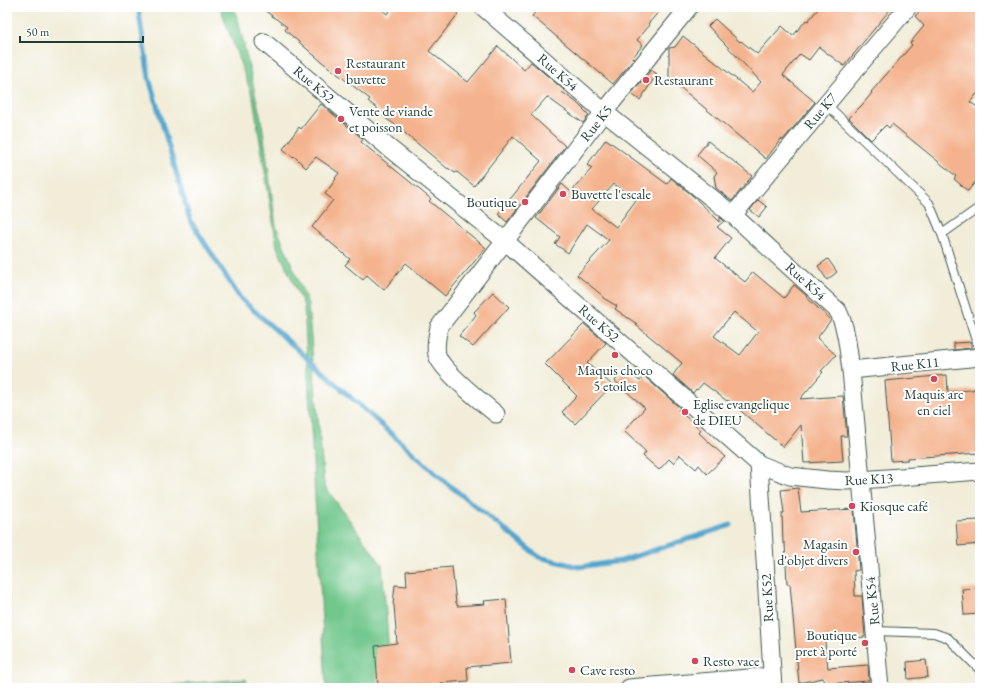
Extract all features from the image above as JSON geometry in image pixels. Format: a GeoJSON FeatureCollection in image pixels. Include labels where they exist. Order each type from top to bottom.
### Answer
{"type":"FeatureCollection","features":[{"type":"Feature","properties":{"kind":"street","name":"Rue K54"},"geometry":{"type":"LineString","coordinates":[[483,7],[604,112],[733,215],[838,311],[843,320],[851,370],[880,688]]}},
{"type":"Feature","properties":{"kind":"street","name":"Rue K5"},"geometry":{"type":"LineString","coordinates":[[496,414],[449,372],[438,357],[436,343],[439,327],[604,112],[689,7]]}},
{"type":"Feature","properties":{"kind":"street","name":"Rue K7"},"geometry":{"type":"LineString","coordinates":[[733,215],[908,7]]}},
{"type":"Feature","properties":{"kind":"street","name":"Rue K52"},"geometry":{"type":"LineString","coordinates":[[264,42],[389,148],[504,241],[759,464],[772,682]]}},
{"type":"Feature","properties":{"kind":"street","name":"Rue K11"},"geometry":{"type":"LineString","coordinates":[[851,370],[980,357]]}},
{"type":"Feature","properties":{"kind":"street","name":"Rue K13"},"geometry":{"type":"LineString","coordinates":[[759,464],[790,476],[827,480],[860,481],[980,470]]}},
{"type":"Feature","properties":{"kind":"street"},"geometry":{"type":"LineString","coordinates":[[629,688],[772,682]]}},
{"type":"Feature","properties":{"kind":"lane"},"geometry":{"type":"LineString","coordinates":[[826,104],[929,203],[942,234],[980,353]]}},
{"type":"Feature","properties":{"kind":"lane"},"geometry":{"type":"LineString","coordinates":[[942,234],[980,207]]}},
{"type":"Feature","properties":{"kind":"lane"},"geometry":{"type":"LineString","coordinates":[[875,631],[934,632],[948,638],[980,670]]}},
{"type":"Feature","properties":{"kind":"green space"},"geometry":{"type":"Polygon","coordinates":[[[220,7],[233,7],[238,19],[262,123],[276,226],[308,304],[324,485],[382,565],[392,688],[326,688],[304,306],[277,247],[253,98],[220,7]]]}},
{"type":"Feature","properties":{"kind":"green space"},"geometry":{"type":"Polygon","coordinates":[[[246,679],[247,688],[126,688],[246,679]]]}},
{"type":"Feature","properties":{"kind":"building"},"geometry":{"type":"Polygon","coordinates":[[[260,7],[379,7],[387,14],[393,7],[450,7],[458,14],[429,51],[468,82],[498,46],[524,70],[531,62],[564,90],[562,92],[576,102],[589,115],[583,123],[547,97],[531,115],[565,146],[507,222],[498,214],[541,161],[513,136],[474,186],[457,172],[455,173],[448,169],[394,124],[382,116],[384,114],[368,101],[370,99],[322,62],[285,30],[287,27],[260,7]]]}},
{"type":"Feature","properties":{"kind":"building"},"geometry":{"type":"Polygon","coordinates":[[[540,7],[663,7],[648,24],[650,25],[637,40],[643,45],[632,58],[634,59],[613,84],[532,16],[540,7]]]}},
{"type":"Feature","properties":{"kind":"building"},"geometry":{"type":"Polygon","coordinates":[[[820,7],[892,7],[844,66],[819,47],[809,60],[800,54],[783,75],[815,102],[783,140],[781,139],[766,159],[669,78],[669,48],[675,47],[683,36],[752,92],[761,82],[708,26],[715,19],[740,42],[741,41],[757,54],[782,26],[793,36],[806,20],[808,21],[820,7]]]}},
{"type":"Feature","properties":{"kind":"building"},"geometry":{"type":"Polygon","coordinates":[[[925,7],[980,7],[980,90],[970,102],[980,109],[980,176],[968,191],[954,179],[956,176],[892,124],[889,128],[886,125],[871,140],[849,118],[862,105],[872,93],[871,92],[912,45],[910,43],[924,26],[915,16],[925,7]]]}},
{"type":"Feature","properties":{"kind":"building"},"geometry":{"type":"Polygon","coordinates":[[[651,70],[657,74],[640,100],[631,94],[651,70]]]}},
{"type":"Feature","properties":{"kind":"building"},"geometry":{"type":"Polygon","coordinates":[[[321,104],[363,139],[361,142],[431,199],[429,201],[486,248],[445,296],[406,263],[384,290],[367,275],[363,280],[345,265],[350,259],[312,227],[333,200],[325,194],[339,173],[316,157],[306,168],[294,156],[293,157],[283,149],[299,127],[301,129],[321,104]]]}},
{"type":"Feature","properties":{"kind":"building"},"geometry":{"type":"Polygon","coordinates":[[[606,139],[667,184],[671,178],[692,195],[720,222],[720,217],[724,221],[717,227],[731,238],[715,258],[745,282],[753,272],[784,298],[794,285],[831,320],[817,338],[836,355],[821,371],[823,372],[800,399],[843,396],[847,436],[841,436],[843,461],[804,463],[801,425],[783,447],[728,400],[727,401],[703,383],[693,393],[673,375],[682,363],[636,325],[637,324],[615,309],[617,306],[603,298],[603,296],[577,275],[609,240],[587,224],[568,253],[555,244],[560,237],[536,218],[562,184],[571,192],[592,168],[587,165],[606,139]],[[614,184],[592,209],[616,227],[636,200],[614,184]],[[734,312],[714,336],[740,355],[758,332],[734,312]]]}},
{"type":"Feature","properties":{"kind":"building"},"geometry":{"type":"Polygon","coordinates":[[[708,141],[752,176],[732,201],[716,188],[714,176],[717,172],[697,155],[708,141]]]}},
{"type":"Feature","properties":{"kind":"building"},"geometry":{"type":"Polygon","coordinates":[[[758,200],[767,207],[759,217],[750,210],[758,200]]]}},
{"type":"Feature","properties":{"kind":"building"},"geometry":{"type":"Polygon","coordinates":[[[828,259],[837,272],[827,280],[818,266],[828,259]]]}},
{"type":"Feature","properties":{"kind":"building"},"geometry":{"type":"Polygon","coordinates":[[[493,292],[509,307],[473,347],[459,336],[476,315],[474,312],[493,292]]]}},
{"type":"Feature","properties":{"kind":"building"},"geometry":{"type":"Polygon","coordinates":[[[584,324],[606,343],[587,363],[612,385],[575,424],[562,412],[577,396],[545,364],[584,324]]]}},
{"type":"Feature","properties":{"kind":"building"},"geometry":{"type":"Polygon","coordinates":[[[971,342],[971,348],[954,350],[954,343],[971,342]]]}},
{"type":"Feature","properties":{"kind":"building"},"geometry":{"type":"Polygon","coordinates":[[[625,369],[640,381],[644,376],[680,408],[678,410],[701,430],[699,433],[725,457],[707,474],[699,465],[696,469],[680,455],[673,463],[669,459],[659,470],[643,456],[646,452],[624,431],[645,408],[615,381],[625,369]]]}},
{"type":"Feature","properties":{"kind":"building"},"geometry":{"type":"Polygon","coordinates":[[[947,375],[948,392],[980,389],[980,453],[908,458],[908,460],[891,461],[885,381],[947,375]]]}},
{"type":"Feature","properties":{"kind":"building"},"geometry":{"type":"Polygon","coordinates":[[[798,488],[801,512],[854,509],[859,570],[854,571],[855,596],[862,596],[865,637],[826,640],[825,642],[828,668],[868,665],[869,681],[824,684],[823,678],[799,683],[790,584],[787,584],[785,543],[783,543],[782,513],[784,513],[781,490],[798,488]]]}},
{"type":"Feature","properties":{"kind":"building"},"geometry":{"type":"Polygon","coordinates":[[[980,520],[980,544],[958,546],[956,521],[980,520]]]}},
{"type":"Feature","properties":{"kind":"building"},"geometry":{"type":"Polygon","coordinates":[[[452,567],[457,606],[485,604],[484,601],[506,599],[511,663],[467,667],[468,681],[440,683],[440,688],[385,688],[385,684],[378,685],[375,646],[397,643],[393,604],[395,585],[407,586],[406,571],[452,567]]]}},
{"type":"Feature","properties":{"kind":"building"},"geometry":{"type":"Polygon","coordinates":[[[980,588],[980,614],[964,615],[962,589],[980,588]]]}},
{"type":"Feature","properties":{"kind":"building"},"geometry":{"type":"Polygon","coordinates":[[[926,660],[928,677],[908,679],[907,662],[926,660]]]}},
{"type":"Feature","properties":{"kind":"waterway"},"geometry":{"type":"LineString","coordinates":[[138,7],[149,78],[190,220],[240,298],[444,481],[539,557],[579,567],[621,561],[731,525]]}},
{"type":"Feature","properties":{"kind":"place","name":"Restaurant buvette"},"geometry":{"type":"Point","coordinates":[338,71]}},
{"type":"Feature","properties":{"kind":"place","name":"Restaurant"},"geometry":{"type":"Point","coordinates":[646,80]}},
{"type":"Feature","properties":{"kind":"place","name":"Vente de viande et poisson"},"geometry":{"type":"Point","coordinates":[341,119]}},
{"type":"Feature","properties":{"kind":"place","name":"Buvette l'escale"},"geometry":{"type":"Point","coordinates":[563,194]}},
{"type":"Feature","properties":{"kind":"place","name":"Boutique"},"geometry":{"type":"Point","coordinates":[525,202]}},
{"type":"Feature","properties":{"kind":"place","name":"Maquis choco 5 etoiles"},"geometry":{"type":"Point","coordinates":[615,355]}},
{"type":"Feature","properties":{"kind":"place","name":"Maquis arc en ciel"},"geometry":{"type":"Point","coordinates":[934,379]}},
{"type":"Feature","properties":{"kind":"place","name":"Eglise evangelique de DIEU"},"geometry":{"type":"Point","coordinates":[685,412]}},
{"type":"Feature","properties":{"kind":"place","name":"Kiosque café"},"geometry":{"type":"Point","coordinates":[852,506]}},
{"type":"Feature","properties":{"kind":"place","name":"Magasin d'objet divers"},"geometry":{"type":"Point","coordinates":[856,552]}},
{"type":"Feature","properties":{"kind":"place","name":"Boutique pret à porté"},"geometry":{"type":"Point","coordinates":[865,643]}},
{"type":"Feature","properties":{"kind":"place","name":"Resto vace"},"geometry":{"type":"Point","coordinates":[695,661]}},
{"type":"Feature","properties":{"kind":"place","name":"Cave resto"},"geometry":{"type":"Point","coordinates":[572,670]}}]}
